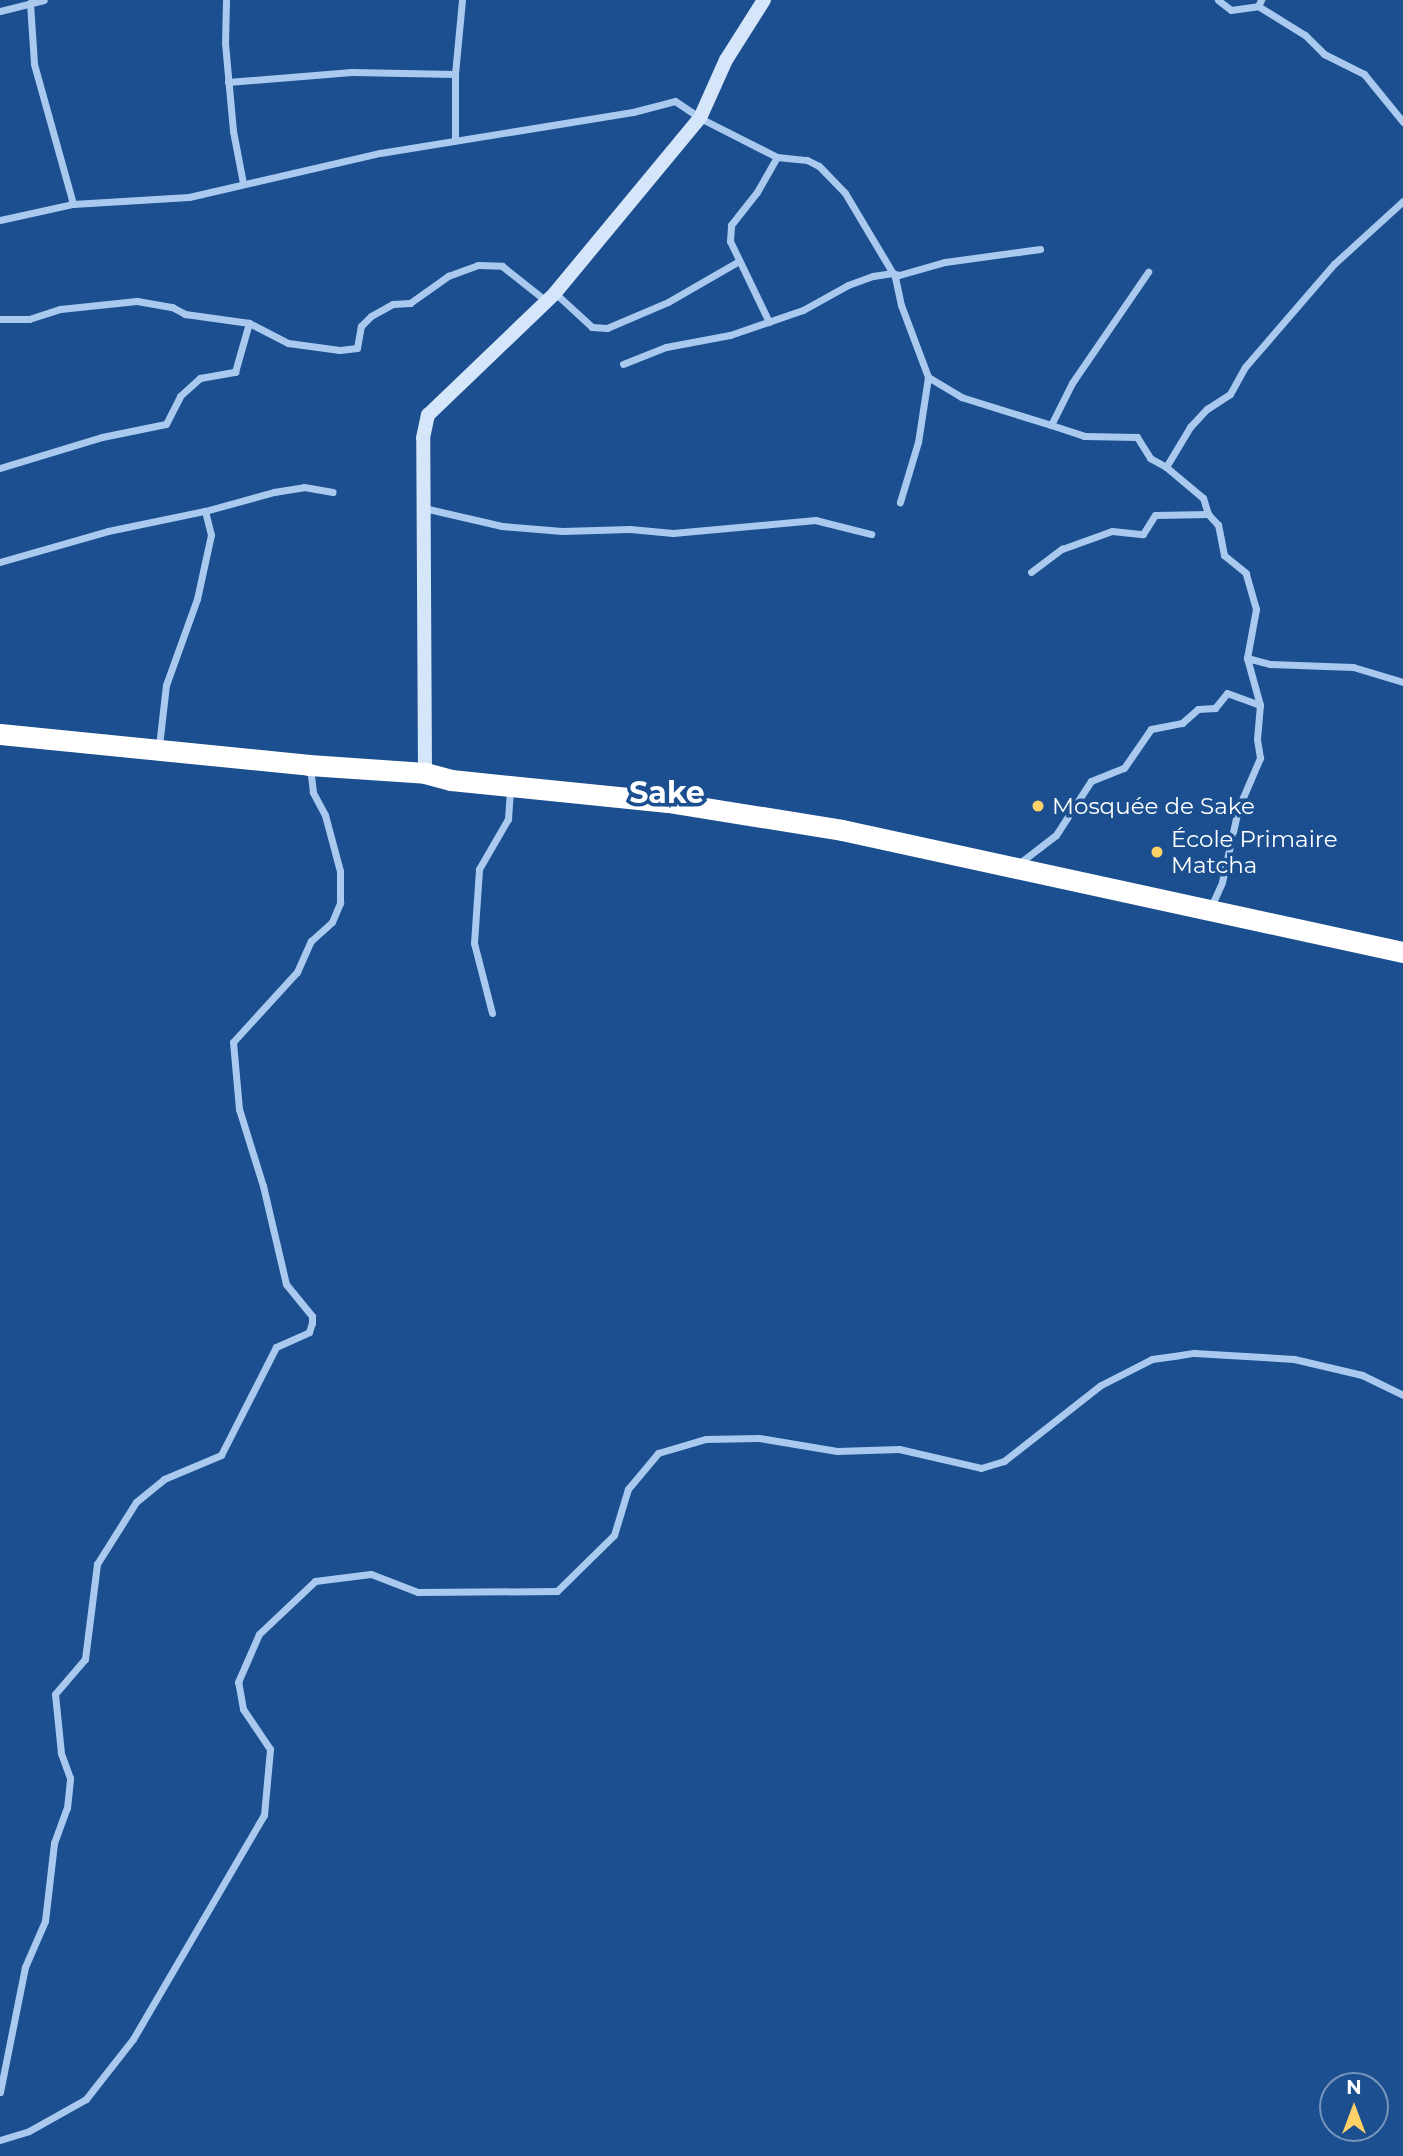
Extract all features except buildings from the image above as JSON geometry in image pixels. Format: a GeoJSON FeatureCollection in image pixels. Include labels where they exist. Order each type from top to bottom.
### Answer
{"type":"FeatureCollection","features":[{"type":"Feature","properties":{"kind":"highway"},"geometry":{"type":"LineString","coordinates":[[0,734],[164,752],[425,773],[451,780],[722,811],[842,830],[1016,865],[1209,912],[1403,951]]}},
{"type":"Feature","properties":{"kind":"main road"},"geometry":{"type":"LineString","coordinates":[[425,773],[423,438],[428,415],[551,297],[700,118],[726,60],[764,0]]}},
{"type":"Feature","properties":{"kind":"street"},"geometry":{"type":"LineString","coordinates":[[0,11],[44,0]]}},
{"type":"Feature","properties":{"kind":"street"},"geometry":{"type":"LineString","coordinates":[[226,0],[233,131],[243,183]]}},
{"type":"Feature","properties":{"kind":"street"},"geometry":{"type":"LineString","coordinates":[[455,140],[455,74],[462,0]]}},
{"type":"Feature","properties":{"kind":"street"},"geometry":{"type":"LineString","coordinates":[[1218,0],[1231,10],[1260,3],[1305,35],[1324,54],[1364,74],[1403,122]]}},
{"type":"Feature","properties":{"kind":"street"},"geometry":{"type":"LineString","coordinates":[[30,3],[34,65],[73,204]]}},
{"type":"Feature","properties":{"kind":"street"},"geometry":{"type":"LineString","coordinates":[[229,82],[352,72],[455,74]]}},
{"type":"Feature","properties":{"kind":"street"},"geometry":{"type":"LineString","coordinates":[[0,219],[73,204],[189,197],[243,183],[455,140],[621,114],[675,101],[700,118],[777,157],[807,160],[833,178],[863,220],[899,284],[901,305],[928,377],[918,442],[900,502]]}},
{"type":"Feature","properties":{"kind":"street"},"geometry":{"type":"LineString","coordinates":[[769,322],[730,241],[731,225],[757,192],[777,157]]}},
{"type":"Feature","properties":{"kind":"street"},"geometry":{"type":"LineString","coordinates":[[1166,467],[1190,427],[1208,409],[1230,394],[1245,367],[1334,264],[1403,201]]}},
{"type":"Feature","properties":{"kind":"street"},"geometry":{"type":"LineString","coordinates":[[623,364],[666,347],[730,335],[769,322],[803,310],[848,285],[891,273],[898,275],[945,262],[1040,249]]}},
{"type":"Feature","properties":{"kind":"street"},"geometry":{"type":"LineString","coordinates":[[0,319],[29,319],[60,309],[138,301],[172,307],[185,314],[249,323],[288,343],[340,350],[357,348],[361,326],[371,316],[393,304],[410,303],[448,276],[478,265],[502,266],[592,327],[607,328],[667,302],[738,261]]}},
{"type":"Feature","properties":{"kind":"street"},"geometry":{"type":"LineString","coordinates":[[1051,425],[1072,383],[1147,272]]}},
{"type":"Feature","properties":{"kind":"street"},"geometry":{"type":"LineString","coordinates":[[0,468],[93,439],[166,424],[180,396],[200,378],[235,372],[249,323]]}},
{"type":"Feature","properties":{"kind":"street"},"geometry":{"type":"LineString","coordinates":[[928,377],[961,397],[1084,436],[1138,437],[1150,458],[1166,467],[1203,498],[1208,514],[1218,526],[1224,555],[1246,573],[1256,609],[1247,658],[1261,705],[1257,739],[1261,758],[1238,809],[1222,882],[1209,912]]}},
{"type":"Feature","properties":{"kind":"street"},"geometry":{"type":"LineString","coordinates":[[0,562],[108,531],[274,492],[304,487],[333,492]]}},
{"type":"Feature","properties":{"kind":"street"},"geometry":{"type":"LineString","coordinates":[[424,508],[502,526],[562,531],[620,528],[673,533],[815,520],[871,534]]}},
{"type":"Feature","properties":{"kind":"street"},"geometry":{"type":"LineString","coordinates":[[164,752],[159,746],[166,685],[197,599],[211,535],[205,510]]}},
{"type":"Feature","properties":{"kind":"street"},"geometry":{"type":"LineString","coordinates":[[1031,572],[1062,549],[1112,531],[1143,534],[1156,515],[1208,514]]}},
{"type":"Feature","properties":{"kind":"street"},"geometry":{"type":"LineString","coordinates":[[1247,658],[1270,664],[1353,667],[1403,682]]}},
{"type":"Feature","properties":{"kind":"street"},"geometry":{"type":"LineString","coordinates":[[1016,865],[1056,835],[1091,782],[1124,768],[1151,729],[1182,723],[1198,709],[1214,708],[1227,693],[1261,705]]}},
{"type":"Feature","properties":{"kind":"street"},"geometry":{"type":"LineString","coordinates":[[0,2092],[25,1967],[45,1921],[54,1843],[67,1808],[71,1778],[61,1753],[55,1694],[85,1659],[97,1564],[136,1502],[164,1479],[220,1455],[276,1348],[309,1332],[312,1323],[312,1317],[286,1284],[263,1186],[239,1109],[233,1042],[297,972],[310,942],[332,922],[340,903],[340,871],[325,815],[313,792],[314,778],[309,765]]}},
{"type":"Feature","properties":{"kind":"street"},"geometry":{"type":"LineString","coordinates":[[492,1013],[474,943],[478,881],[480,869],[508,819],[511,786]]}},
{"type":"Feature","properties":{"kind":"street"},"geometry":{"type":"LineString","coordinates":[[0,2140],[29,2131],[86,2099],[133,2039],[264,1815],[270,1749],[243,1709],[238,1682],[259,1634],[315,1581],[371,1574],[418,1592],[556,1591],[614,1535],[628,1489],[658,1453],[706,1439],[759,1438],[837,1451],[899,1449],[981,1468],[1004,1461],[1101,1385],[1153,1359],[1194,1353],[1294,1359],[1362,1374],[1403,1395]]}},
{"type":"Feature","properties":{"kind":"place","name":"Mosquée de Sake"},"geometry":{"type":"Point","coordinates":[1038,806]}},
{"type":"Feature","properties":{"kind":"place","name":"École Primaire Matcha"},"geometry":{"type":"Point","coordinates":[1157,852]}},
{"type":"Feature","properties":{"kind":"district","name":"Sake"},"geometry":{"type":"Point","coordinates":[667,793]}}]}
